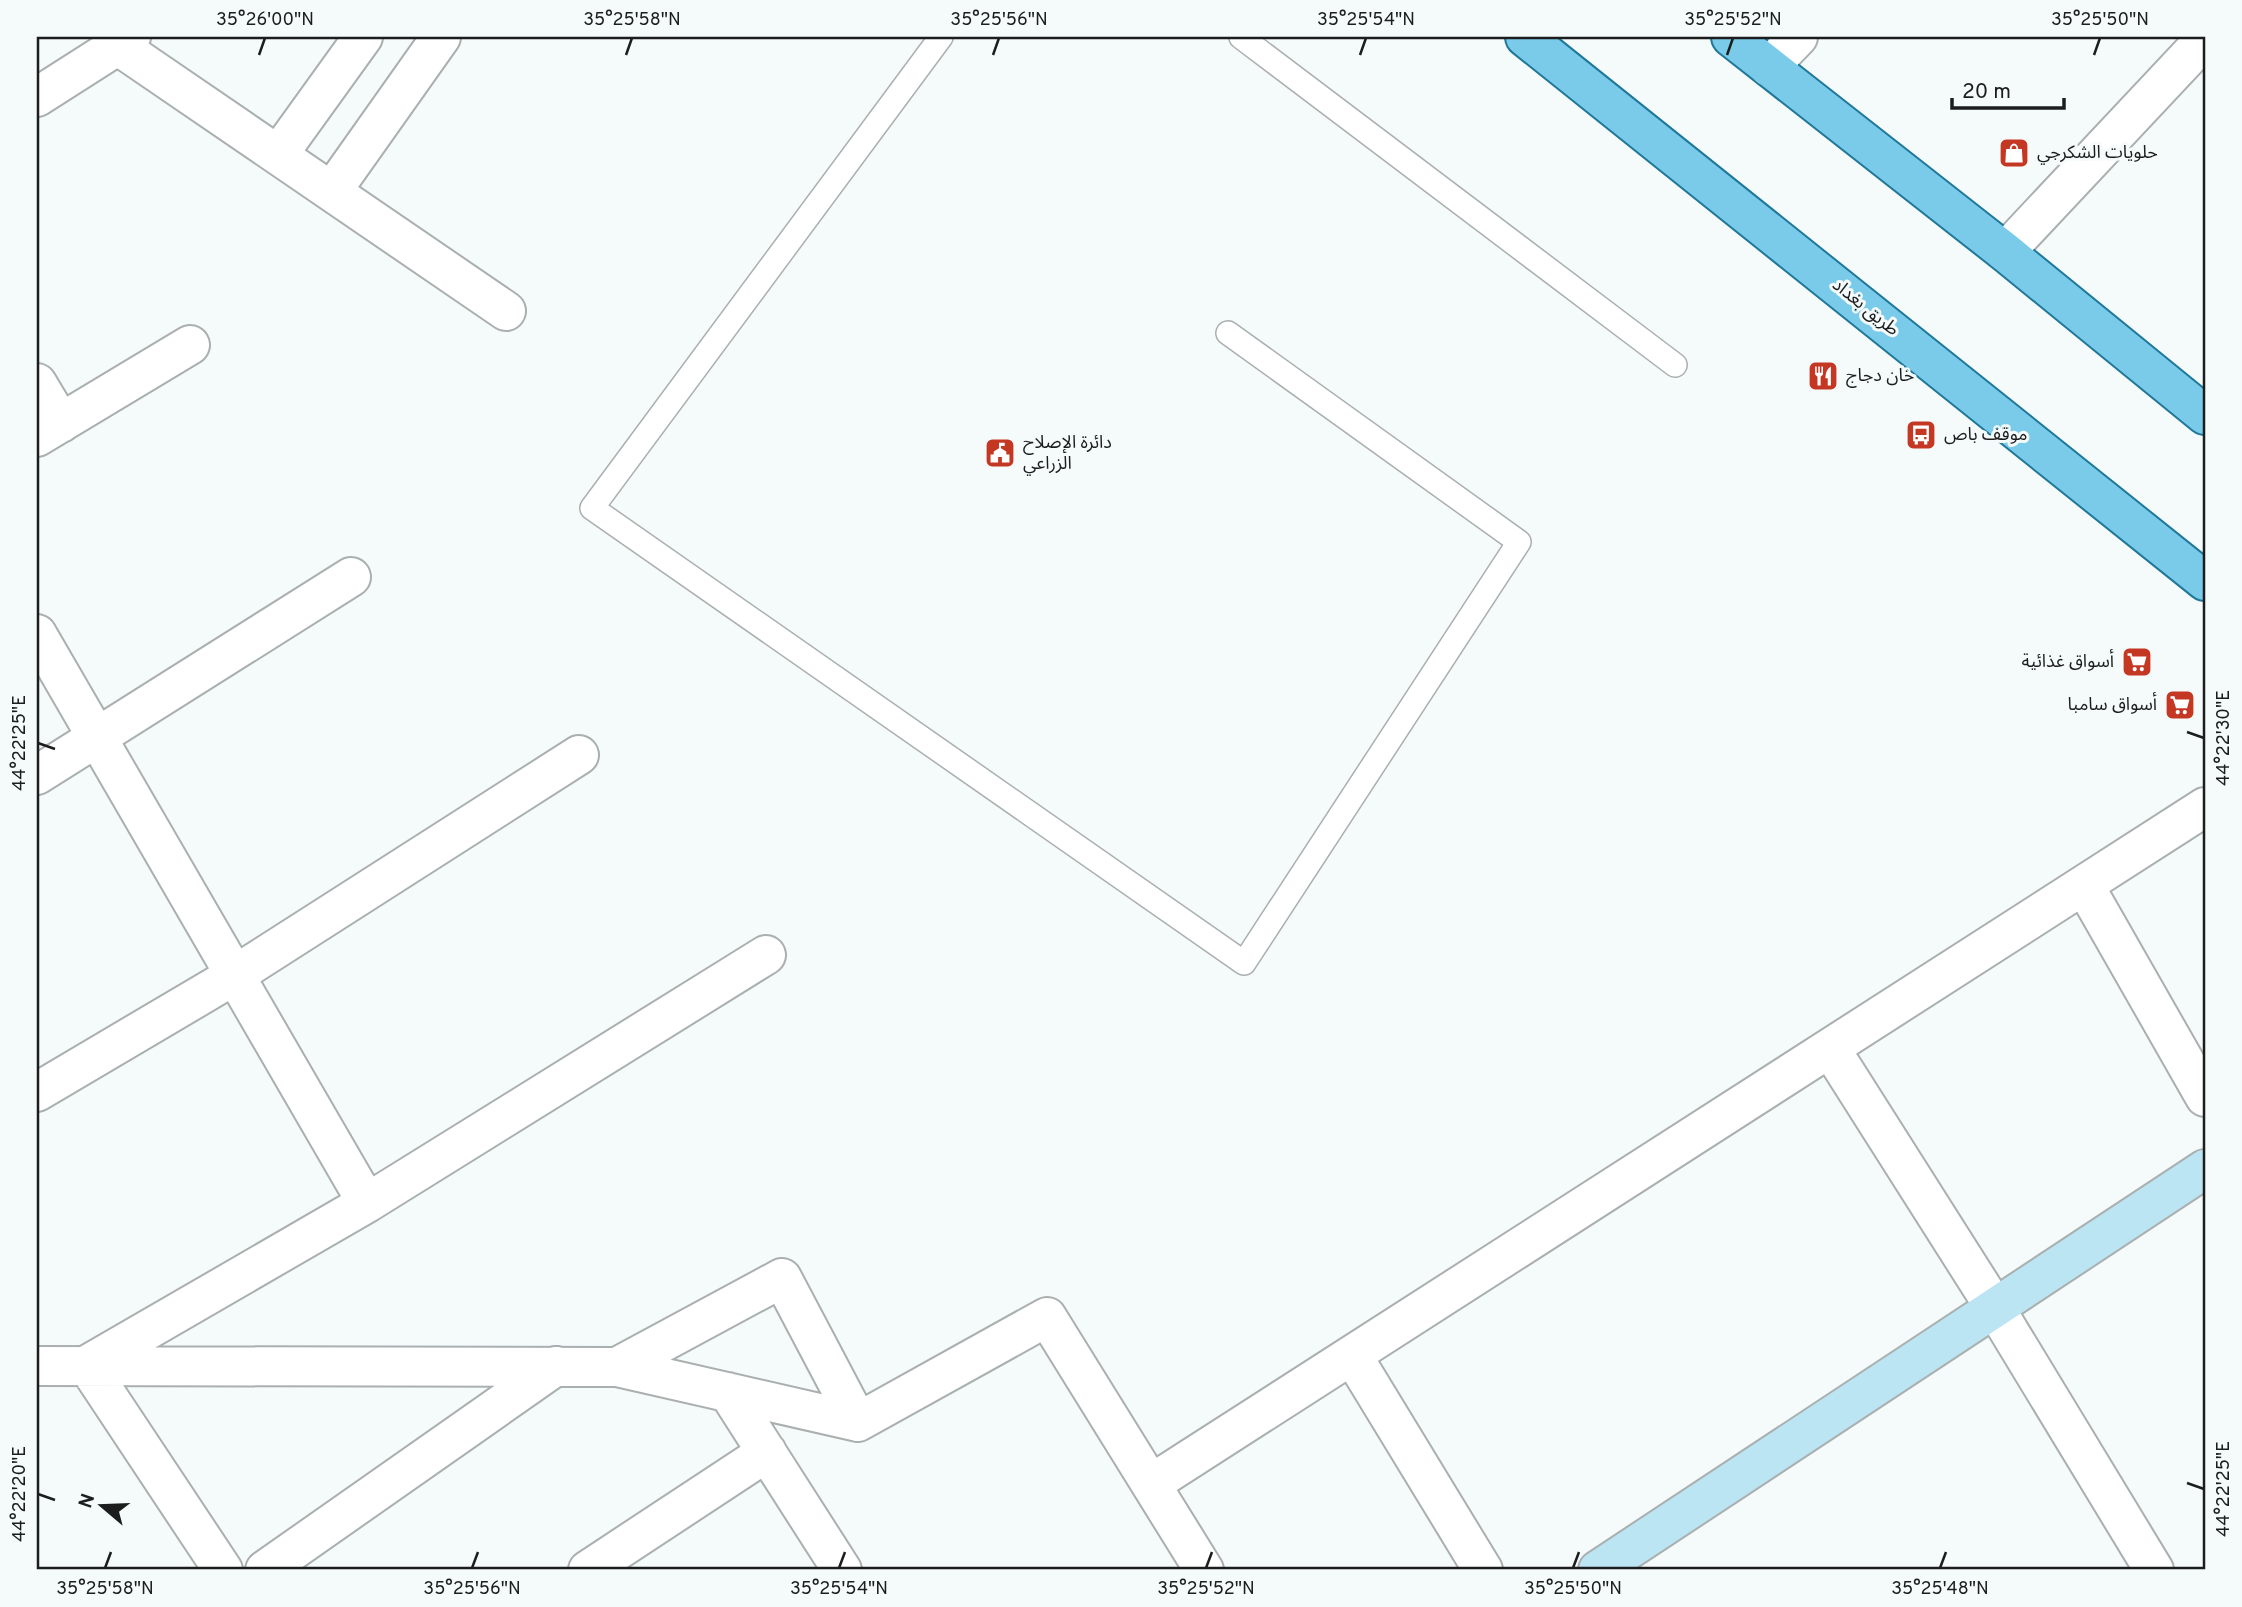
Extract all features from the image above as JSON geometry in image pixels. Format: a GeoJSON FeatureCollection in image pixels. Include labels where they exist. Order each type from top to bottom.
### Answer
{"type":"FeatureCollection","features":[{"type":"Feature","properties":{"kind":"main road","name":"طريق بغداد"},"geometry":{"type":"LineString","coordinates":[[1525,37],[2205,580]]}},
{"type":"Feature","properties":{"kind":"main road"},"geometry":{"type":"LineString","coordinates":[[1731,37],[2005,252],[2205,415]]}},
{"type":"Feature","properties":{"kind":"street"},"geometry":{"type":"LineString","coordinates":[[278,155],[363,37]]}},
{"type":"Feature","properties":{"kind":"street"},"geometry":{"type":"LineString","coordinates":[[332,191],[441,37]]}},
{"type":"Feature","properties":{"kind":"street"},"geometry":{"type":"LineString","coordinates":[[1769,67],[1798,37]]}},
{"type":"Feature","properties":{"kind":"street"},"geometry":{"type":"LineString","coordinates":[[2005,252],[2205,39]]}},
{"type":"Feature","properties":{"kind":"street"},"geometry":{"type":"LineString","coordinates":[[37,97],[135,45],[278,155],[506,311]]}},
{"type":"Feature","properties":{"kind":"street"},"geometry":{"type":"LineString","coordinates":[[37,383],[49,430],[190,345]]}},
{"type":"Feature","properties":{"kind":"street"},"geometry":{"type":"LineString","coordinates":[[37,775],[351,577]]}},
{"type":"Feature","properties":{"kind":"street"},"geometry":{"type":"LineString","coordinates":[[37,634],[367,1203]]}},
{"type":"Feature","properties":{"kind":"street"},"geometry":{"type":"LineString","coordinates":[[37,1092],[235,975],[579,755]]}},
{"type":"Feature","properties":{"kind":"street"},"geometry":{"type":"LineString","coordinates":[[1151,1484],[2205,807]]}},
{"type":"Feature","properties":{"kind":"street"},"geometry":{"type":"LineString","coordinates":[[2084,885],[2205,1097]]}},
{"type":"Feature","properties":{"kind":"street"},"geometry":{"type":"LineString","coordinates":[[87,1365],[367,1203],[766,955]]}},
{"type":"Feature","properties":{"kind":"street"},"geometry":{"type":"LineString","coordinates":[[1830,1048],[1995,1308],[2154,1570]]}},
{"type":"Feature","properties":{"kind":"street"},"geometry":{"type":"LineString","coordinates":[[1598,1570],[2205,1169]]}},
{"type":"Feature","properties":{"kind":"street"},"geometry":{"type":"LineString","coordinates":[[617,1367],[782,1278],[858,1422]]}},
{"type":"Feature","properties":{"kind":"street"},"geometry":{"type":"LineString","coordinates":[[37,1366],[617,1367],[858,1422],[1047,1317],[1204,1570]]}},
{"type":"Feature","properties":{"kind":"street"},"geometry":{"type":"LineString","coordinates":[[1352,1355],[1483,1570]]}},
{"type":"Feature","properties":{"kind":"street"},"geometry":{"type":"LineString","coordinates":[[87,1365],[223,1570]]}},
{"type":"Feature","properties":{"kind":"street"},"geometry":{"type":"LineString","coordinates":[[265,1570],[556,1366]]}},
{"type":"Feature","properties":{"kind":"street"},"geometry":{"type":"LineString","coordinates":[[729,1392],[842,1570]]}},
{"type":"Feature","properties":{"kind":"street"},"geometry":{"type":"LineString","coordinates":[[588,1570],[766,1452]]}},
{"type":"Feature","properties":{"kind":"lane"},"geometry":{"type":"LineString","coordinates":[[941,37],[592,508],[1244,963],[1519,542],[1228,333]]}},
{"type":"Feature","properties":{"kind":"lane"},"geometry":{"type":"LineString","coordinates":[[1241,37],[1675,365]]}},
{"type":"Feature","properties":{"kind":"place","name":"حلويات الشكرجي"},"geometry":{"type":"Point","coordinates":[2014,153]}},
{"type":"Feature","properties":{"kind":"place","name":"خان دجاج"},"geometry":{"type":"Point","coordinates":[1823,376]}},
{"type":"Feature","properties":{"kind":"place","name":"موقف باص"},"geometry":{"type":"Point","coordinates":[1921,435]}},
{"type":"Feature","properties":{"kind":"place","name":"دائرة الإصلاح الزراعي"},"geometry":{"type":"Point","coordinates":[1000,453]}},
{"type":"Feature","properties":{"kind":"place","name":"أسواق غذائية"},"geometry":{"type":"Point","coordinates":[2137,662]}},
{"type":"Feature","properties":{"kind":"place","name":"أسواق سامبا"},"geometry":{"type":"Point","coordinates":[2180,705]}}]}
